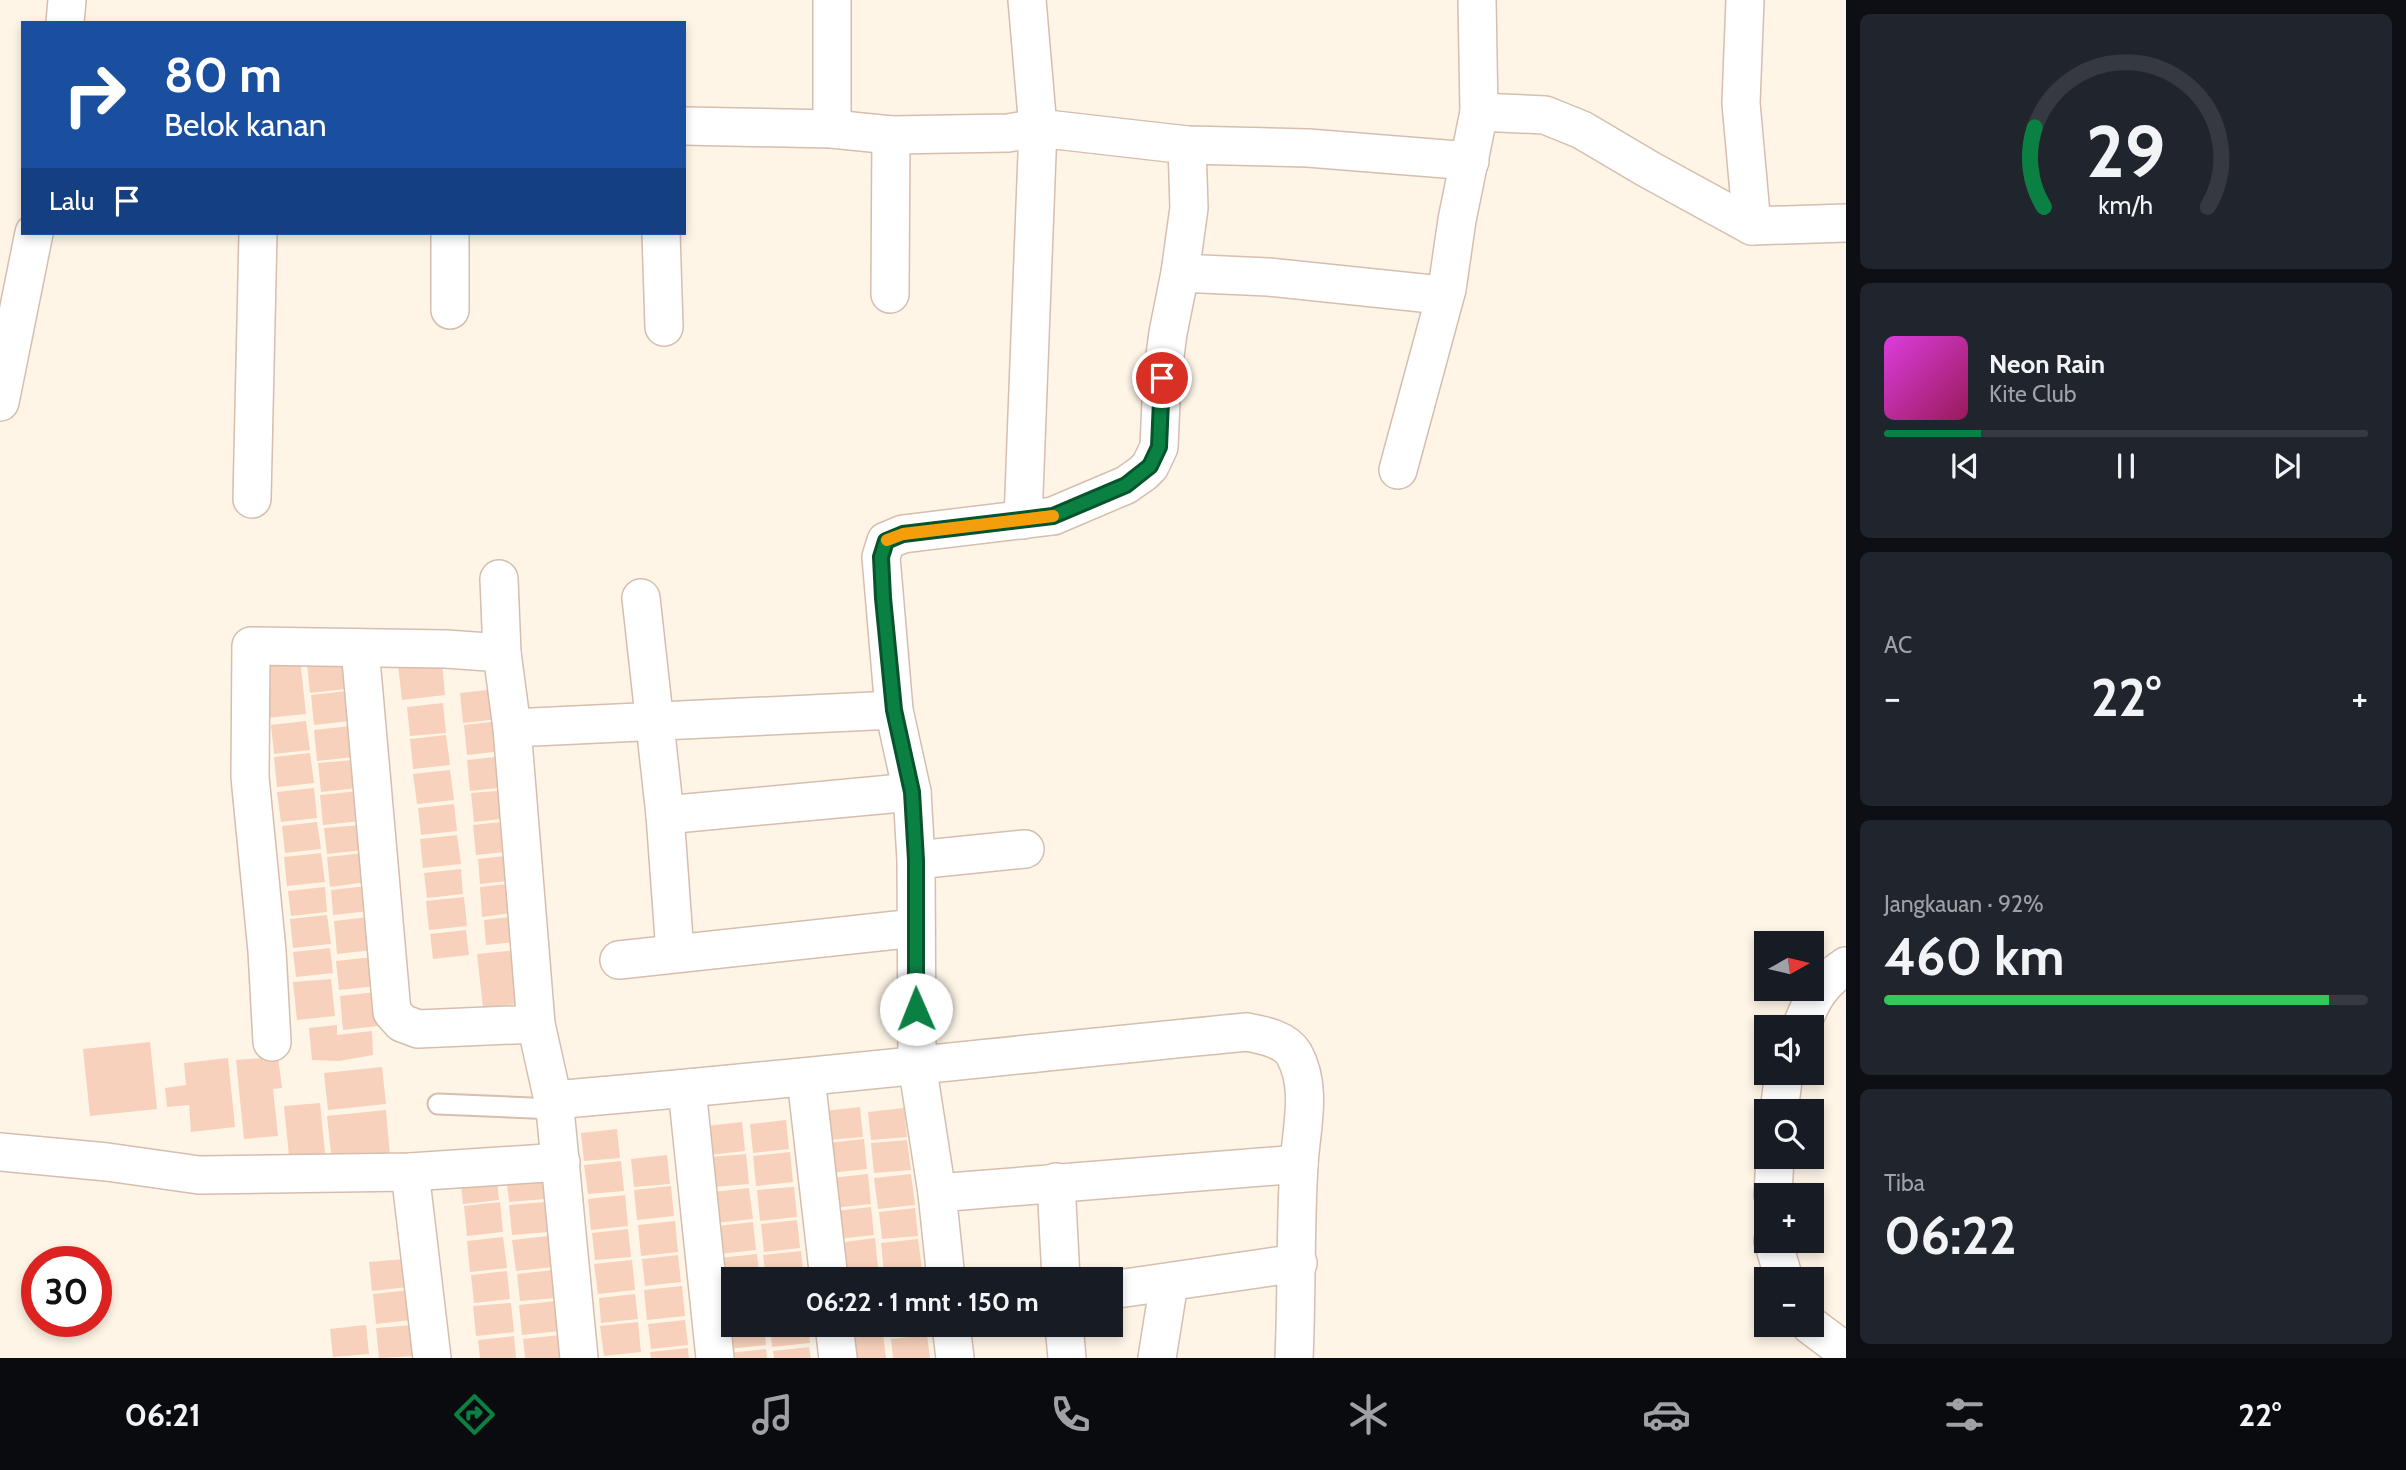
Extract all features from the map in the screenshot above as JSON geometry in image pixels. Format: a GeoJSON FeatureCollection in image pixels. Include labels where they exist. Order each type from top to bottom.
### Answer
{"type":"FeatureCollection","features":[{"type":"Feature","properties":{"kind":"street"},"geometry":{"type":"LineString","coordinates":[[65,21],[67,0]]}},
{"type":"Feature","properties":{"kind":"street"},"geometry":{"type":"LineString","coordinates":[[832,0],[832,129]]}},
{"type":"Feature","properties":{"kind":"street"},"geometry":{"type":"LineString","coordinates":[[1023,520],[1038,128],[1027,0]]}},
{"type":"Feature","properties":{"kind":"street"},"geometry":{"type":"LineString","coordinates":[[1398,470],[1447,289],[1457,220],[1479,112],[1477,0]]}},
{"type":"Feature","properties":{"kind":"street"},"geometry":{"type":"LineString","coordinates":[[1745,0],[1741,103],[1752,226]]}},
{"type":"Feature","properties":{"kind":"street"},"geometry":{"type":"LineString","coordinates":[[1479,112],[1545,115],[1582,130],[1752,226],[1846,223]]}},
{"type":"Feature","properties":{"kind":"street"},"geometry":{"type":"LineString","coordinates":[[686,126],[832,129],[891,135],[1007,133],[1038,128],[1187,145],[1308,148],[1470,161]]}},
{"type":"Feature","properties":{"kind":"street"},"geometry":{"type":"LineString","coordinates":[[890,294],[891,135]]}},
{"type":"Feature","properties":{"kind":"street"},"geometry":{"type":"LineString","coordinates":[[945,1267],[937,1193],[917,1064],[916,860],[912,792],[894,710],[881,557],[886,541],[903,534],[1053,516],[1126,485],[1150,466],[1159,447],[1164,367],[1189,208],[1187,145]]}},
{"type":"Feature","properties":{"kind":"street"},"geometry":{"type":"LineString","coordinates":[[0,402],[34,235]]}},
{"type":"Feature","properties":{"kind":"street"},"geometry":{"type":"LineString","coordinates":[[252,499],[258,235]]}},
{"type":"Feature","properties":{"kind":"street"},"geometry":{"type":"LineString","coordinates":[[450,235],[450,310]]}},
{"type":"Feature","properties":{"kind":"street"},"geometry":{"type":"LineString","coordinates":[[661,235],[664,327]]}},
{"type":"Feature","properties":{"kind":"street"},"geometry":{"type":"LineString","coordinates":[[1180,273],[1268,277],[1432,294],[1447,289]]}},
{"type":"Feature","properties":{"kind":"street"},"geometry":{"type":"LineString","coordinates":[[499,579],[502,653],[512,728],[536,1024],[554,1104],[579,1358]]}},
{"type":"Feature","properties":{"kind":"street"},"geometry":{"type":"LineString","coordinates":[[641,598],[665,815],[676,953]]}},
{"type":"Feature","properties":{"kind":"street"},"geometry":{"type":"LineString","coordinates":[[272,1042],[267,951],[250,777],[251,646],[446,649],[502,653]]}},
{"type":"Feature","properties":{"kind":"street"},"geometry":{"type":"LineString","coordinates":[[360,648],[392,1012],[402,1023],[418,1029],[536,1024]]}},
{"type":"Feature","properties":{"kind":"street"},"geometry":{"type":"LineString","coordinates":[[512,728],[894,710]]}},
{"type":"Feature","properties":{"kind":"street"},"geometry":{"type":"LineString","coordinates":[[665,815],[912,792]]}},
{"type":"Feature","properties":{"kind":"street"},"geometry":{"type":"LineString","coordinates":[[916,860],[1025,849]]}},
{"type":"Feature","properties":{"kind":"street"},"geometry":{"type":"LineString","coordinates":[[619,960],[915,928]]}},
{"type":"Feature","properties":{"kind":"street"},"geometry":{"type":"LineString","coordinates":[[1806,1015],[1812,999],[1829,976],[1846,966]]}},
{"type":"Feature","properties":{"kind":"street"},"geometry":{"type":"LineString","coordinates":[[554,1104],[917,1064],[1247,1032],[1273,1037],[1294,1052],[1303,1080],[1305,1114],[1299,1164],[1294,1358]]}},
{"type":"Feature","properties":{"kind":"street"},"geometry":{"type":"LineString","coordinates":[[806,1078],[828,1267]]}},
{"type":"Feature","properties":{"kind":"street"},"geometry":{"type":"LineString","coordinates":[[687,1089],[715,1358]]}},
{"type":"Feature","properties":{"kind":"street"},"geometry":{"type":"LineString","coordinates":[[0,1152],[107,1161],[199,1175],[410,1172],[561,1162]]}},
{"type":"Feature","properties":{"kind":"street"},"geometry":{"type":"LineString","coordinates":[[937,1193],[1299,1164]]}},
{"type":"Feature","properties":{"kind":"street"},"geometry":{"type":"LineString","coordinates":[[410,1172],[432,1358]]}},
{"type":"Feature","properties":{"kind":"street"},"geometry":{"type":"LineString","coordinates":[[1056,1182],[1060,1267]]}},
{"type":"Feature","properties":{"kind":"street"},"geometry":{"type":"LineString","coordinates":[[1123,1289],[1298,1263]]}},
{"type":"Feature","properties":{"kind":"street"},"geometry":{"type":"LineString","coordinates":[[1157,1358],[1169,1283]]}},
{"type":"Feature","properties":{"kind":"street"},"geometry":{"type":"LineString","coordinates":[[1824,1336],[1846,1352]]}},
{"type":"Feature","properties":{"kind":"street"},"geometry":{"type":"LineString","coordinates":[[835,1337],[838,1358]]}},
{"type":"Feature","properties":{"kind":"street"},"geometry":{"type":"LineString","coordinates":[[952,1337],[955,1358]]}},
{"type":"Feature","properties":{"kind":"street"},"geometry":{"type":"LineString","coordinates":[[1065,1337],[1067,1358]]}},
{"type":"Feature","properties":{"kind":"lane"},"geometry":{"type":"LineString","coordinates":[[438,1104],[554,1104]]}},
{"type":"Feature","properties":{"kind":"building"},"geometry":{"type":"Polygon","coordinates":[[[441,651],[445,695],[402,700],[397,656],[441,651]]]}},
{"type":"Feature","properties":{"kind":"building"},"geometry":{"type":"Polygon","coordinates":[[[300,659],[306,714],[266,718],[260,664],[300,659]]]}},
{"type":"Feature","properties":{"kind":"building"},"geometry":{"type":"Polygon","coordinates":[[[343,660],[346,689],[310,693],[307,663],[343,660]]]}},
{"type":"Feature","properties":{"kind":"building"},"geometry":{"type":"Polygon","coordinates":[[[496,689],[499,719],[463,723],[460,693],[496,689]]]}},
{"type":"Feature","properties":{"kind":"building"},"geometry":{"type":"Polygon","coordinates":[[[347,691],[350,721],[314,725],[311,695],[347,691]]]}},
{"type":"Feature","properties":{"kind":"building"},"geometry":{"type":"Polygon","coordinates":[[[443,703],[446,733],[410,736],[407,707],[443,703]]]}},
{"type":"Feature","properties":{"kind":"building"},"geometry":{"type":"Polygon","coordinates":[[[306,721],[310,750],[274,754],[271,725],[306,721]]]}},
{"type":"Feature","properties":{"kind":"building"},"geometry":{"type":"Polygon","coordinates":[[[500,721],[503,751],[467,755],[464,725],[500,721]]]}},
{"type":"Feature","properties":{"kind":"building"},"geometry":{"type":"Polygon","coordinates":[[[351,726],[354,757],[317,761],[314,730],[351,726]]]}},
{"type":"Feature","properties":{"kind":"building"},"geometry":{"type":"Polygon","coordinates":[[[446,735],[450,765],[413,769],[410,739],[446,735]]]}},
{"type":"Feature","properties":{"kind":"building"},"geometry":{"type":"Polygon","coordinates":[[[310,753],[314,783],[277,787],[274,757],[310,753]]]}},
{"type":"Feature","properties":{"kind":"building"},"geometry":{"type":"Polygon","coordinates":[[[504,756],[507,787],[470,791],[467,760],[504,756]]]}},
{"type":"Feature","properties":{"kind":"building"},"geometry":{"type":"Polygon","coordinates":[[[354,760],[357,788],[321,792],[318,763],[354,760]]]}},
{"type":"Feature","properties":{"kind":"building"},"geometry":{"type":"Polygon","coordinates":[[[450,770],[454,800],[417,804],[413,774],[450,770]]]}},
{"type":"Feature","properties":{"kind":"building"},"geometry":{"type":"Polygon","coordinates":[[[314,788],[317,818],[281,822],[277,792],[314,788]]]}},
{"type":"Feature","properties":{"kind":"building"},"geometry":{"type":"Polygon","coordinates":[[[508,790],[510,818],[474,822],[471,793],[508,790]]]}},
{"type":"Feature","properties":{"kind":"building"},"geometry":{"type":"Polygon","coordinates":[[[358,791],[361,821],[323,825],[320,795],[358,791]]]}},
{"type":"Feature","properties":{"kind":"building"},"geometry":{"type":"Polygon","coordinates":[[[454,804],[457,831],[421,835],[418,808],[454,804]]]}},
{"type":"Feature","properties":{"kind":"building"},"geometry":{"type":"Polygon","coordinates":[[[511,821],[514,851],[476,855],[473,825],[511,821]]]}},
{"type":"Feature","properties":{"kind":"building"},"geometry":{"type":"Polygon","coordinates":[[[317,822],[321,849],[285,853],[282,826],[317,822]]]}},
{"type":"Feature","properties":{"kind":"building"},"geometry":{"type":"Polygon","coordinates":[[[361,825],[364,850],[327,854],[324,828],[361,825]]]}},
{"type":"Feature","properties":{"kind":"building"},"geometry":{"type":"Polygon","coordinates":[[[457,835],[461,864],[423,868],[420,839],[457,835]]]}},
{"type":"Feature","properties":{"kind":"building"},"geometry":{"type":"Polygon","coordinates":[[[321,853],[325,882],[287,886],[284,857],[321,853]]]}},
{"type":"Feature","properties":{"kind":"building"},"geometry":{"type":"Polygon","coordinates":[[[364,853],[367,882],[330,887],[327,857],[364,853]]]}},
{"type":"Feature","properties":{"kind":"building"},"geometry":{"type":"Polygon","coordinates":[[[514,855],[517,880],[480,884],[478,859],[514,855]]]}},
{"type":"Feature","properties":{"kind":"building"},"geometry":{"type":"Polygon","coordinates":[[[461,869],[463,894],[427,898],[424,873],[461,869]]]}},
{"type":"Feature","properties":{"kind":"building"},"geometry":{"type":"Polygon","coordinates":[[[517,883],[520,912],[482,917],[480,887],[517,883]]]}},
{"type":"Feature","properties":{"kind":"building"},"geometry":{"type":"Polygon","coordinates":[[[367,886],[370,911],[333,915],[331,890],[367,886]]]}},
{"type":"Feature","properties":{"kind":"building"},"geometry":{"type":"Polygon","coordinates":[[[325,887],[327,912],[291,916],[288,891],[325,887]]]}},
{"type":"Feature","properties":{"kind":"building"},"geometry":{"type":"Polygon","coordinates":[[[464,897],[467,926],[429,930],[426,901],[464,897]]]}},
{"type":"Feature","properties":{"kind":"building"},"geometry":{"type":"Polygon","coordinates":[[[327,915],[331,944],[293,948],[290,919],[327,915]]]}},
{"type":"Feature","properties":{"kind":"building"},"geometry":{"type":"Polygon","coordinates":[[[520,916],[523,941],[486,945],[484,920],[520,916]]]}},
{"type":"Feature","properties":{"kind":"building"},"geometry":{"type":"Polygon","coordinates":[[[369,917],[373,950],[337,954],[334,921],[369,917]]]}},
{"type":"Feature","properties":{"kind":"building"},"geometry":{"type":"Polygon","coordinates":[[[466,930],[469,955],[433,959],[430,934],[466,930]]]}},
{"type":"Feature","properties":{"kind":"building"},"geometry":{"type":"Polygon","coordinates":[[[330,948],[333,973],[296,977],[293,952],[330,948]]]}},
{"type":"Feature","properties":{"kind":"building"},"geometry":{"type":"Polygon","coordinates":[[[519,950],[524,1003],[483,1008],[477,954],[519,950]]]}},
{"type":"Feature","properties":{"kind":"building"},"geometry":{"type":"Polygon","coordinates":[[[374,957],[377,986],[339,990],[336,961],[374,957]]]}},
{"type":"Feature","properties":{"kind":"building"},"geometry":{"type":"Polygon","coordinates":[[[331,979],[335,1016],[297,1020],[293,982],[331,979]]]}},
{"type":"Feature","properties":{"kind":"building"},"geometry":{"type":"Polygon","coordinates":[[[376,992],[379,1026],[343,1030],[340,996],[376,992]]]}},
{"type":"Feature","properties":{"kind":"building"},"geometry":{"type":"Polygon","coordinates":[[[337,1025],[337,1035],[372,1031],[373,1055],[339,1061],[312,1060],[309,1028],[337,1025]]]}},
{"type":"Feature","properties":{"kind":"building"},"geometry":{"type":"Polygon","coordinates":[[[150,1042],[157,1109],[90,1116],[83,1049],[150,1042]]]}},
{"type":"Feature","properties":{"kind":"building"},"geometry":{"type":"Polygon","coordinates":[[[278,1057],[282,1088],[273,1089],[278,1136],[244,1139],[236,1060],[278,1057]]]}},
{"type":"Feature","properties":{"kind":"building"},"geometry":{"type":"Polygon","coordinates":[[[228,1058],[235,1127],[191,1132],[189,1105],[167,1107],[165,1088],[186,1085],[184,1063],[228,1058]]]}},
{"type":"Feature","properties":{"kind":"building"},"geometry":{"type":"Polygon","coordinates":[[[382,1067],[386,1104],[328,1110],[324,1073],[382,1067]]]}},
{"type":"Feature","properties":{"kind":"building"},"geometry":{"type":"Polygon","coordinates":[[[320,1103],[326,1162],[290,1166],[284,1106],[320,1103]]]}},
{"type":"Feature","properties":{"kind":"building"},"geometry":{"type":"Polygon","coordinates":[[[860,1107],[863,1137],[827,1140],[824,1111],[860,1107]]]}},
{"type":"Feature","properties":{"kind":"building"},"geometry":{"type":"Polygon","coordinates":[[[904,1108],[907,1137],[871,1140],[868,1112],[904,1108]]]}},
{"type":"Feature","properties":{"kind":"building"},"geometry":{"type":"Polygon","coordinates":[[[386,1110],[390,1156],[332,1162],[327,1116],[386,1110]]]}},
{"type":"Feature","properties":{"kind":"building"},"geometry":{"type":"Polygon","coordinates":[[[786,1120],[789,1149],[753,1153],[750,1124],[786,1120]]]}},
{"type":"Feature","properties":{"kind":"building"},"geometry":{"type":"Polygon","coordinates":[[[742,1122],[745,1151],[709,1155],[706,1126],[742,1122]]]}},
{"type":"Feature","properties":{"kind":"building"},"geometry":{"type":"Polygon","coordinates":[[[617,1129],[620,1158],[584,1161],[581,1133],[617,1129]]]}},
{"type":"Feature","properties":{"kind":"building"},"geometry":{"type":"Polygon","coordinates":[[[864,1139],[867,1169],[830,1173],[827,1143],[864,1139]]]}},
{"type":"Feature","properties":{"kind":"building"},"geometry":{"type":"Polygon","coordinates":[[[907,1140],[911,1170],[874,1173],[871,1143],[907,1140]]]}},
{"type":"Feature","properties":{"kind":"building"},"geometry":{"type":"Polygon","coordinates":[[[790,1152],[793,1182],[756,1186],[753,1156],[790,1152]]]}},
{"type":"Feature","properties":{"kind":"building"},"geometry":{"type":"Polygon","coordinates":[[[746,1154],[749,1184],[713,1187],[710,1157],[746,1154]]]}},
{"type":"Feature","properties":{"kind":"building"},"geometry":{"type":"Polygon","coordinates":[[[667,1155],[670,1184],[634,1187],[631,1159],[667,1155]]]}},
{"type":"Feature","properties":{"kind":"building"},"geometry":{"type":"Polygon","coordinates":[[[621,1161],[624,1191],[588,1194],[584,1165],[621,1161]]]}},
{"type":"Feature","properties":{"kind":"building"},"geometry":{"type":"Polygon","coordinates":[[[542,1170],[545,1199],[509,1202],[506,1174],[542,1170]]]}},
{"type":"Feature","properties":{"kind":"building"},"geometry":{"type":"Polygon","coordinates":[[[496,1171],[499,1200],[463,1204],[460,1175],[496,1171]]]}},
{"type":"Feature","properties":{"kind":"building"},"geometry":{"type":"Polygon","coordinates":[[[868,1174],[871,1204],[834,1208],[831,1178],[868,1174]]]}},
{"type":"Feature","properties":{"kind":"building"},"geometry":{"type":"Polygon","coordinates":[[[911,1174],[915,1205],[878,1209],[874,1178],[911,1174]]]}},
{"type":"Feature","properties":{"kind":"building"},"geometry":{"type":"Polygon","coordinates":[[[671,1186],[674,1216],[637,1220],[634,1190],[671,1186]]]}},
{"type":"Feature","properties":{"kind":"building"},"geometry":{"type":"Polygon","coordinates":[[[794,1187],[797,1217],[760,1221],[757,1190],[794,1187]]]}},
{"type":"Feature","properties":{"kind":"building"},"geometry":{"type":"Polygon","coordinates":[[[749,1188],[753,1219],[716,1223],[713,1192],[749,1188]]]}},
{"type":"Feature","properties":{"kind":"building"},"geometry":{"type":"Polygon","coordinates":[[[625,1195],[628,1226],[591,1230],[588,1199],[625,1195]]]}},
{"type":"Feature","properties":{"kind":"building"},"geometry":{"type":"Polygon","coordinates":[[[500,1202],[503,1232],[467,1236],[464,1206],[500,1202]]]}},
{"type":"Feature","properties":{"kind":"building"},"geometry":{"type":"Polygon","coordinates":[[[545,1202],[549,1232],[512,1235],[509,1205],[545,1202]]]}},
{"type":"Feature","properties":{"kind":"building"},"geometry":{"type":"Polygon","coordinates":[[[871,1207],[874,1235],[838,1239],[835,1211],[871,1207]]]}},
{"type":"Feature","properties":{"kind":"building"},"geometry":{"type":"Polygon","coordinates":[[[915,1208],[918,1236],[882,1239],[879,1212],[915,1208]]]}},
{"type":"Feature","properties":{"kind":"building"},"geometry":{"type":"Polygon","coordinates":[[[797,1220],[800,1248],[764,1252],[761,1224],[797,1220]]]}},
{"type":"Feature","properties":{"kind":"building"},"geometry":{"type":"Polygon","coordinates":[[[675,1221],[678,1252],[641,1256],[638,1225],[675,1221]]]}},
{"type":"Feature","properties":{"kind":"building"},"geometry":{"type":"Polygon","coordinates":[[[753,1222],[756,1250],[720,1254],[717,1226],[753,1222]]]}},
{"type":"Feature","properties":{"kind":"building"},"geometry":{"type":"Polygon","coordinates":[[[628,1229],[631,1257],[595,1260],[592,1233],[628,1229]]]}},
{"type":"Feature","properties":{"kind":"building"},"geometry":{"type":"Polygon","coordinates":[[[549,1236],[553,1267],[516,1271],[512,1240],[549,1236]]]}},
{"type":"Feature","properties":{"kind":"building"},"geometry":{"type":"Polygon","coordinates":[[[503,1237],[507,1268],[470,1272],[467,1241],[503,1237]]]}},
{"type":"Feature","properties":{"kind":"building"},"geometry":{"type":"Polygon","coordinates":[[[875,1238],[878,1267],[839,1267],[837,1243],[875,1238]]]}},
{"type":"Feature","properties":{"kind":"building"},"geometry":{"type":"Polygon","coordinates":[[[918,1239],[922,1267],[883,1267],[881,1243],[918,1239]]]}},
{"type":"Feature","properties":{"kind":"building"},"geometry":{"type":"Polygon","coordinates":[[[801,1251],[803,1267],[764,1267],[763,1255],[801,1251]]]}},
{"type":"Feature","properties":{"kind":"building"},"geometry":{"type":"Polygon","coordinates":[[[757,1254],[759,1267],[721,1267],[721,1277],[719,1258],[757,1254]]]}},
{"type":"Feature","properties":{"kind":"building"},"geometry":{"type":"Polygon","coordinates":[[[678,1255],[681,1282],[645,1286],[642,1259],[678,1255]]]}},
{"type":"Feature","properties":{"kind":"building"},"geometry":{"type":"Polygon","coordinates":[[[405,1259],[408,1287],[372,1291],[369,1262],[405,1259]]]}},
{"type":"Feature","properties":{"kind":"building"},"geometry":{"type":"Polygon","coordinates":[[[632,1260],[635,1290],[598,1294],[594,1264],[632,1260]]]}},
{"type":"Feature","properties":{"kind":"building"},"geometry":{"type":"Polygon","coordinates":[[[553,1270],[556,1298],[520,1301],[517,1274],[553,1270]]]}},
{"type":"Feature","properties":{"kind":"building"},"geometry":{"type":"Polygon","coordinates":[[[507,1271],[510,1299],[474,1303],[471,1275],[507,1271]]]}},
{"type":"Feature","properties":{"kind":"building"},"geometry":{"type":"Polygon","coordinates":[[[682,1286],[685,1316],[647,1320],[644,1290],[682,1286]]]}},
{"type":"Feature","properties":{"kind":"building"},"geometry":{"type":"Polygon","coordinates":[[[409,1290],[412,1320],[376,1324],[373,1294],[409,1290]]]}},
{"type":"Feature","properties":{"kind":"building"},"geometry":{"type":"Polygon","coordinates":[[[635,1294],[638,1319],[601,1323],[599,1298],[635,1294]]]}},
{"type":"Feature","properties":{"kind":"building"},"geometry":{"type":"Polygon","coordinates":[[[556,1301],[560,1331],[522,1335],[519,1305],[556,1301]]]}},
{"type":"Feature","properties":{"kind":"building"},"geometry":{"type":"Polygon","coordinates":[[[511,1303],[514,1332],[476,1336],[473,1306],[511,1303]]]}},
{"type":"Feature","properties":{"kind":"building"},"geometry":{"type":"Polygon","coordinates":[[[685,1320],[688,1345],[651,1349],[648,1324],[685,1320]]]}},
{"type":"Feature","properties":{"kind":"building"},"geometry":{"type":"Polygon","coordinates":[[[638,1322],[641,1352],[604,1356],[600,1326],[638,1322]]]}},
{"type":"Feature","properties":{"kind":"building"},"geometry":{"type":"Polygon","coordinates":[[[366,1325],[369,1354],[333,1357],[330,1329],[366,1325]]]}},
{"type":"Feature","properties":{"kind":"building"},"geometry":{"type":"Polygon","coordinates":[[[412,1325],[415,1356],[379,1358],[376,1328],[412,1325]]]}},
{"type":"Feature","properties":{"kind":"building"},"geometry":{"type":"Polygon","coordinates":[[[560,1335],[562,1358],[525,1358],[523,1339],[560,1335]]]}},
{"type":"Feature","properties":{"kind":"building"},"geometry":{"type":"Polygon","coordinates":[[[514,1336],[516,1358],[480,1358],[478,1340],[514,1336]]]}},
{"type":"Feature","properties":{"kind":"building"},"geometry":{"type":"Polygon","coordinates":[[[728,1337],[765,1337],[766,1345],[729,1349],[728,1337]]]}},
{"type":"Feature","properties":{"kind":"building"},"geometry":{"type":"Polygon","coordinates":[[[771,1337],[809,1337],[810,1343],[772,1347],[771,1337]]]}},
{"type":"Feature","properties":{"kind":"building"},"geometry":{"type":"Polygon","coordinates":[[[883,1337],[886,1358],[849,1358],[847,1338],[883,1337]]]}},
{"type":"Feature","properties":{"kind":"building"},"geometry":{"type":"Polygon","coordinates":[[[927,1337],[930,1358],[893,1358],[891,1339],[927,1337]]]}},
{"type":"Feature","properties":{"kind":"building"},"geometry":{"type":"Polygon","coordinates":[[[809,1347],[811,1358],[774,1358],[773,1351],[809,1347]]]}},
{"type":"Feature","properties":{"kind":"building"},"geometry":{"type":"Polygon","coordinates":[[[688,1348],[689,1358],[651,1358],[650,1352],[688,1348]]]}},
{"type":"Feature","properties":{"kind":"building"},"geometry":{"type":"Polygon","coordinates":[[[766,1349],[767,1358],[730,1358],[729,1353],[766,1349]]]}},
{"type":"Feature","properties":{"kind":"slow traffic"},"geometry":{"type":"LineString","coordinates":[[887,540],[903,534],[1053,516]]}},
{"type":"Feature","properties":{"kind":"route"},"geometry":{"type":"LineString","coordinates":[[916,1009],[916,860],[912,792],[894,710],[881,557],[886,541],[903,534],[1053,516],[1126,485],[1150,466],[1159,447],[1162,378]]}}]}
